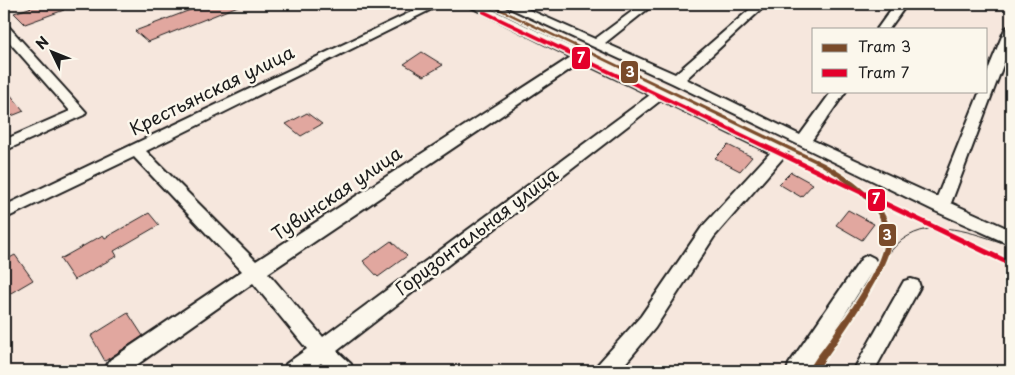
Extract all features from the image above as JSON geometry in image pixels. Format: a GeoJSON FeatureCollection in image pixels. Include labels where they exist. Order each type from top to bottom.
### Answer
{"type":"FeatureCollection","features":[{"type":"Feature","properties":{"kind":"street","name":"Крестьянская улица"},"geometry":{"type":"LineString","coordinates":[[4,213],[436,4]]}},
{"type":"Feature","properties":{"kind":"street"},"geometry":{"type":"LineString","coordinates":[[471,4],[780,152],[708,232],[648,322],[606,371]]}},
{"type":"Feature","properties":{"kind":"street"},"geometry":{"type":"LineString","coordinates":[[507,4],[677,80],[803,142],[1011,238]]}},
{"type":"Feature","properties":{"kind":"street"},"geometry":{"type":"LineString","coordinates":[[597,43],[649,4]]}},
{"type":"Feature","properties":{"kind":"street"},"geometry":{"type":"LineString","coordinates":[[677,80],[762,4]]}},
{"type":"Feature","properties":{"kind":"street"},"geometry":{"type":"LineString","coordinates":[[884,28],[901,4]]}},
{"type":"Feature","properties":{"kind":"street"},"geometry":{"type":"LineString","coordinates":[[4,29],[79,112],[4,146]]}},
{"type":"Feature","properties":{"kind":"street"},"geometry":{"type":"LineString","coordinates":[[988,87],[1011,29]]}},
{"type":"Feature","properties":{"kind":"street","name":"Тувинская улица"},"geometry":{"type":"LineString","coordinates":[[117,367],[255,272],[580,56]]}},
{"type":"Feature","properties":{"kind":"street"},"geometry":{"type":"LineString","coordinates":[[803,142],[837,92]]}},
{"type":"Feature","properties":{"kind":"street"},"geometry":{"type":"LineString","coordinates":[[941,207],[986,92]]}},
{"type":"Feature","properties":{"kind":"street","name":"Горизонтальная улица"},"geometry":{"type":"LineString","coordinates":[[294,371],[660,94]]}},
{"type":"Feature","properties":{"kind":"street"},"geometry":{"type":"LineString","coordinates":[[135,149],[255,272],[321,350],[343,371]]}},
{"type":"Feature","properties":{"kind":"street"},"geometry":{"type":"LineString","coordinates":[[796,371],[868,263]]}},
{"type":"Feature","properties":{"kind":"street"},"geometry":{"type":"LineString","coordinates":[[863,371],[911,287]]}},
{"type":"Feature","properties":{"kind":"building"},"geometry":{"type":"Polygon","coordinates":[[[41,4],[62,4],[64,10],[25,24],[14,13],[41,4]]]}},
{"type":"Feature","properties":{"kind":"building"},"geometry":{"type":"Polygon","coordinates":[[[206,4],[243,4],[148,42],[135,31],[206,4]]]}},
{"type":"Feature","properties":{"kind":"building"},"geometry":{"type":"Polygon","coordinates":[[[422,52],[443,65],[424,76],[404,64],[422,52]]]}},
{"type":"Feature","properties":{"kind":"building"},"geometry":{"type":"Polygon","coordinates":[[[4,87],[24,111],[4,119],[4,87]]]}},
{"type":"Feature","properties":{"kind":"building"},"geometry":{"type":"Polygon","coordinates":[[[307,113],[322,124],[301,136],[286,124],[307,113]]]}},
{"type":"Feature","properties":{"kind":"building"},"geometry":{"type":"Polygon","coordinates":[[[728,145],[752,157],[740,171],[715,158],[728,145]]]}},
{"type":"Feature","properties":{"kind":"building"},"geometry":{"type":"Polygon","coordinates":[[[791,172],[813,184],[801,197],[779,184],[791,172]]]}},
{"type":"Feature","properties":{"kind":"building"},"geometry":{"type":"Polygon","coordinates":[[[848,210],[874,224],[862,240],[836,225],[848,210]]]}},
{"type":"Feature","properties":{"kind":"building"},"geometry":{"type":"Polygon","coordinates":[[[149,213],[159,225],[114,251],[117,256],[74,280],[60,259],[103,235],[105,238],[149,213]]]}},
{"type":"Feature","properties":{"kind":"building"},"geometry":{"type":"Polygon","coordinates":[[[391,241],[407,256],[378,277],[363,261],[391,241]]]}},
{"type":"Feature","properties":{"kind":"building"},"geometry":{"type":"Polygon","coordinates":[[[15,255],[33,280],[4,297],[4,261],[15,255]]]}},
{"type":"Feature","properties":{"kind":"building"},"geometry":{"type":"Polygon","coordinates":[[[128,313],[143,336],[105,361],[91,336],[128,313]]]}},
{"type":"Feature","properties":{"kind":"tram line","name":"3"},"geometry":{"type":"LineString","coordinates":[[488,4],[822,164],[854,185],[874,204],[886,227],[888,239],[885,252],[879,268],[857,306],[812,371]]}},
{"type":"Feature","properties":{"kind":"tram line","name":"7"},"geometry":{"type":"LineString","coordinates":[[484,12],[1007,262]]}},
{"type":"Feature","properties":{"kind":"tram line"},"geometry":{"type":"LineString","coordinates":[[882,263],[902,240],[914,233],[927,229],[954,229],[1006,244]]}}]}
